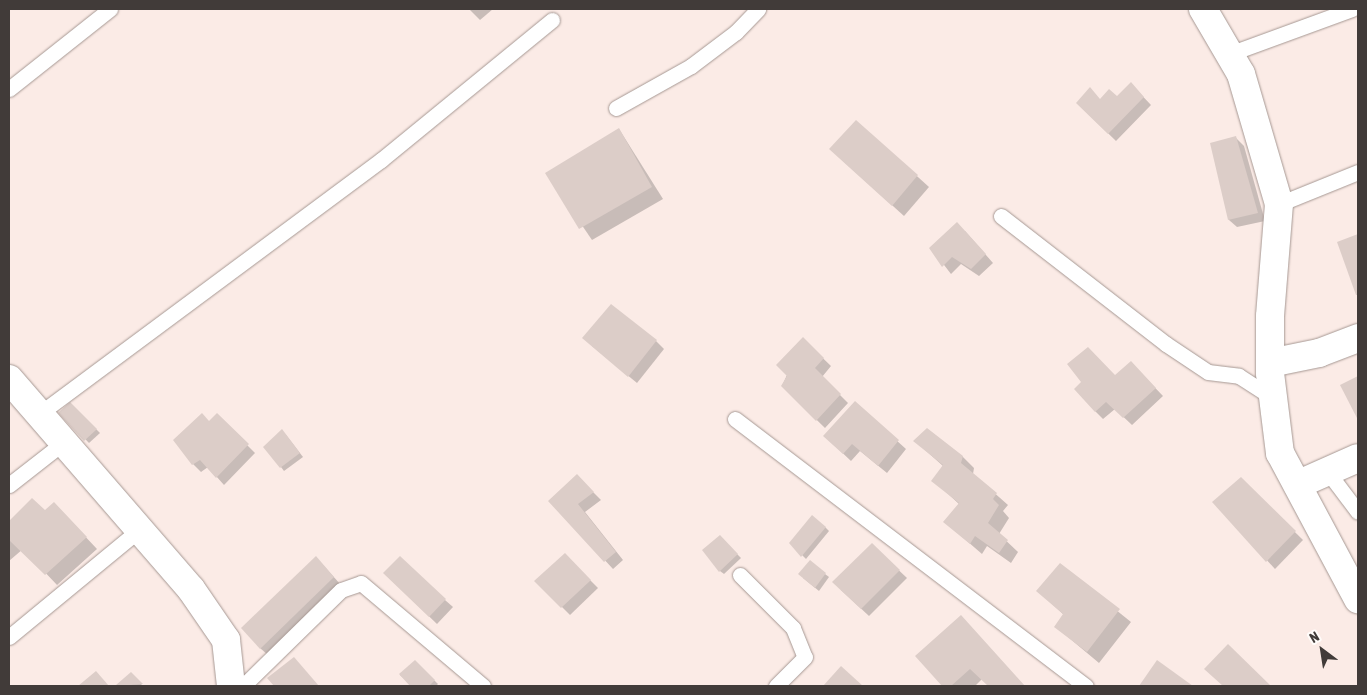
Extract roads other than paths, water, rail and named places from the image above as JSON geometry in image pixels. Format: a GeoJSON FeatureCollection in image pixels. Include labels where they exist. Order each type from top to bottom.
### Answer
{"type":"FeatureCollection","features":[{"type":"Feature","properties":{"kind":"street"},"geometry":{"type":"LineString","coordinates":[[1203,9],[1229,54],[1259,123],[1279,204],[1270,363],[1272,398],[1280,453],[1299,484],[1358,599]]}},
{"type":"Feature","properties":{"kind":"street"},"geometry":{"type":"LineString","coordinates":[[1270,363],[1319,353],[1358,338]]}},
{"type":"Feature","properties":{"kind":"street"},"geometry":{"type":"LineString","coordinates":[[9,379],[140,529],[226,640],[231,686]]}},
{"type":"Feature","properties":{"kind":"street"},"geometry":{"type":"LineString","coordinates":[[1299,484],[1358,458]]}},
{"type":"Feature","properties":{"kind":"lane"},"geometry":{"type":"LineString","coordinates":[[9,88],[110,9]]}},
{"type":"Feature","properties":{"kind":"lane"},"geometry":{"type":"LineString","coordinates":[[616,108],[691,66],[736,32],[758,9]]}},
{"type":"Feature","properties":{"kind":"lane"},"geometry":{"type":"LineString","coordinates":[[1229,54],[1352,9]]}},
{"type":"Feature","properties":{"kind":"lane"},"geometry":{"type":"LineString","coordinates":[[39,414],[381,160],[552,20]]}},
{"type":"Feature","properties":{"kind":"lane"},"geometry":{"type":"LineString","coordinates":[[1279,204],[1358,172]]}},
{"type":"Feature","properties":{"kind":"lane"},"geometry":{"type":"LineString","coordinates":[[1001,216],[1166,344],[1208,372],[1239,376],[1272,398]]}},
{"type":"Feature","properties":{"kind":"lane"},"geometry":{"type":"LineString","coordinates":[[735,419],[1086,686]]}},
{"type":"Feature","properties":{"kind":"lane"},"geometry":{"type":"LineString","coordinates":[[9,486],[64,442]]}},
{"type":"Feature","properties":{"kind":"lane"},"geometry":{"type":"LineString","coordinates":[[1327,471],[1358,512]]}},
{"type":"Feature","properties":{"kind":"lane"},"geometry":{"type":"LineString","coordinates":[[9,637],[140,529]]}},
{"type":"Feature","properties":{"kind":"lane"},"geometry":{"type":"LineString","coordinates":[[740,575],[793,628],[805,657],[776,686]]}},
{"type":"Feature","properties":{"kind":"lane"},"geometry":{"type":"LineString","coordinates":[[243,686],[341,590],[360,583],[482,686]]}}]}
